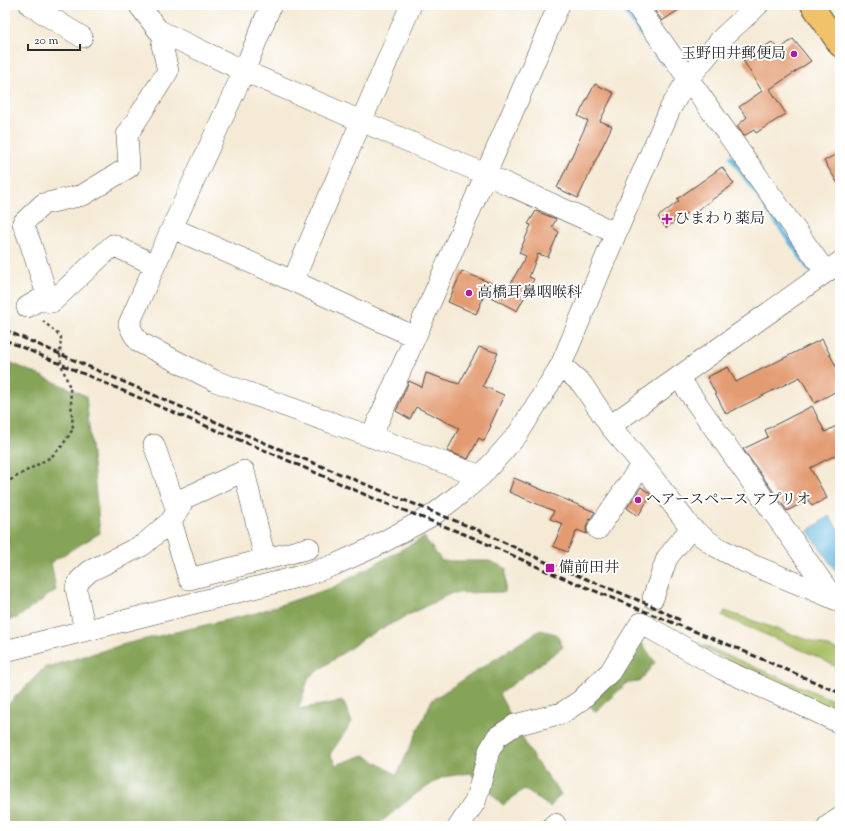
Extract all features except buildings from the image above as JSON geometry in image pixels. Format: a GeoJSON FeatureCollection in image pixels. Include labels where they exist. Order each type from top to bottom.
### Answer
{"type":"FeatureCollection","features":[{"type":"Feature","properties":{"kind":"main road"},"geometry":{"type":"LineString","coordinates":[[812,5],[840,46]]}},
{"type":"Feature","properties":{"kind":"street"},"geometry":{"type":"LineString","coordinates":[[30,5],[82,37]]}},
{"type":"Feature","properties":{"kind":"street"},"geometry":{"type":"LineString","coordinates":[[139,5],[158,30],[168,35],[244,71],[485,174],[616,233]]}},
{"type":"Feature","properties":{"kind":"street"},"geometry":{"type":"LineString","coordinates":[[271,5],[244,71],[129,324],[133,333],[139,342],[215,381],[481,476]]}},
{"type":"Feature","properties":{"kind":"street"},"geometry":{"type":"LineString","coordinates":[[293,281],[411,5]]}},
{"type":"Feature","properties":{"kind":"street"},"geometry":{"type":"LineString","coordinates":[[371,437],[559,5]]}},
{"type":"Feature","properties":{"kind":"street"},"geometry":{"type":"LineString","coordinates":[[610,426],[679,378],[827,269],[688,79],[636,5]]}},
{"type":"Feature","properties":{"kind":"street"},"geometry":{"type":"LineString","coordinates":[[5,651],[309,574],[334,565],[374,547],[433,515],[481,476],[518,434],[561,366],[616,233],[671,107],[688,79],[722,38],[758,5]]}},
{"type":"Feature","properties":{"kind":"street"},"geometry":{"type":"LineString","coordinates":[[48,301],[32,245],[23,223],[43,204],[83,195],[129,167],[128,135],[168,70],[162,45],[168,35]]}},
{"type":"Feature","properties":{"kind":"street"},"geometry":{"type":"LineString","coordinates":[[172,228],[415,337]]}},
{"type":"Feature","properties":{"kind":"street"},"geometry":{"type":"LineString","coordinates":[[27,307],[39,300],[52,302],[113,245],[155,265]]}},
{"type":"Feature","properties":{"kind":"street"},"geometry":{"type":"LineString","coordinates":[[561,366],[582,384],[610,426],[642,464],[691,528],[715,546],[745,562],[837,600]]}},
{"type":"Feature","properties":{"kind":"street"},"geometry":{"type":"LineString","coordinates":[[679,378],[837,600]]}},
{"type":"Feature","properties":{"kind":"street"},"geometry":{"type":"LineString","coordinates":[[154,445],[174,516],[189,579],[309,548]]}},
{"type":"Feature","properties":{"kind":"street"},"geometry":{"type":"LineString","coordinates":[[598,529],[642,464]]}},
{"type":"Feature","properties":{"kind":"street"},"geometry":{"type":"LineString","coordinates":[[84,631],[76,588],[80,580],[90,571],[143,545],[174,516],[185,498],[244,471],[265,559]]}},
{"type":"Feature","properties":{"kind":"street"},"geometry":{"type":"LineString","coordinates":[[653,598],[666,558],[691,528]]}},
{"type":"Feature","properties":{"kind":"street"},"geometry":{"type":"LineString","coordinates":[[459,826],[475,802],[489,751],[497,738],[515,725],[562,713],[580,701],[610,672],[641,623],[722,670],[793,700],[840,723]]}},
{"type":"Feature","properties":{"kind":"street"},"geometry":{"type":"LineString","coordinates":[[828,826],[840,818]]}},
{"type":"Feature","properties":{"kind":"path"},"geometry":{"type":"LineString","coordinates":[[5,484],[51,457],[62,446],[73,429],[70,388],[61,364],[61,337],[27,307]]}},
{"type":"Feature","properties":{"kind":"green space"},"geometry":{"type":"Polygon","coordinates":[[[5,360],[86,396],[100,533],[51,562],[56,590],[17,618],[5,620],[5,360]]]}},
{"type":"Feature","properties":{"kind":"green space"},"geometry":{"type":"Polygon","coordinates":[[[424,537],[442,561],[489,561],[506,568],[505,592],[452,593],[367,636],[309,677],[298,709],[343,701],[352,722],[330,754],[336,765],[364,755],[397,775],[432,700],[540,630],[556,634],[563,647],[499,694],[534,759],[561,794],[550,807],[524,789],[503,805],[470,773],[443,777],[417,793],[376,826],[5,826],[5,707],[44,668],[129,643],[256,613],[334,587],[424,537]]]}},
{"type":"Feature","properties":{"kind":"green space"},"geometry":{"type":"Polygon","coordinates":[[[725,611],[840,651],[840,669],[818,657],[722,616],[725,611]]]}},
{"type":"Feature","properties":{"kind":"green space"},"geometry":{"type":"Polygon","coordinates":[[[674,633],[840,703],[840,719],[674,633]]]}},
{"type":"Feature","properties":{"kind":"green space"},"geometry":{"type":"Polygon","coordinates":[[[636,635],[655,662],[639,682],[627,683],[595,712],[587,701],[636,635]]]}},
{"type":"Feature","properties":{"kind":"water"},"geometry":{"type":"Polygon","coordinates":[[[829,516],[840,532],[840,577],[808,531],[829,516]]]}},
{"type":"Feature","properties":{"kind":"waterway"},"geometry":{"type":"LineString","coordinates":[[621,5],[663,63]]}},
{"type":"Feature","properties":{"kind":"waterway"},"geometry":{"type":"LineString","coordinates":[[731,157],[810,270],[816,271]]}},
{"type":"Feature","properties":{"kind":"railway"},"geometry":{"type":"LineString","coordinates":[[5,330],[272,446],[480,531],[552,565],[650,605],[680,620]]}},
{"type":"Feature","properties":{"kind":"railway"},"geometry":{"type":"LineString","coordinates":[[5,340],[271,453],[375,499],[474,538],[549,572],[734,647],[840,693]]}},
{"type":"Feature","properties":{"kind":"place","name":"玉野田井郵便局"},"geometry":{"type":"Point","coordinates":[794,54]}},
{"type":"Feature","properties":{"kind":"place","name":"ひまわり薬局"},"geometry":{"type":"Point","coordinates":[667,219]}},
{"type":"Feature","properties":{"kind":"place","name":"高橋耳鼻咽喉科"},"geometry":{"type":"Point","coordinates":[469,293]}},
{"type":"Feature","properties":{"kind":"place","name":"ヘアースペース アプリオ"},"geometry":{"type":"Point","coordinates":[638,500]}},
{"type":"Feature","properties":{"kind":"place","name":"備前田井"},"geometry":{"type":"Point","coordinates":[550,568]}}]}
